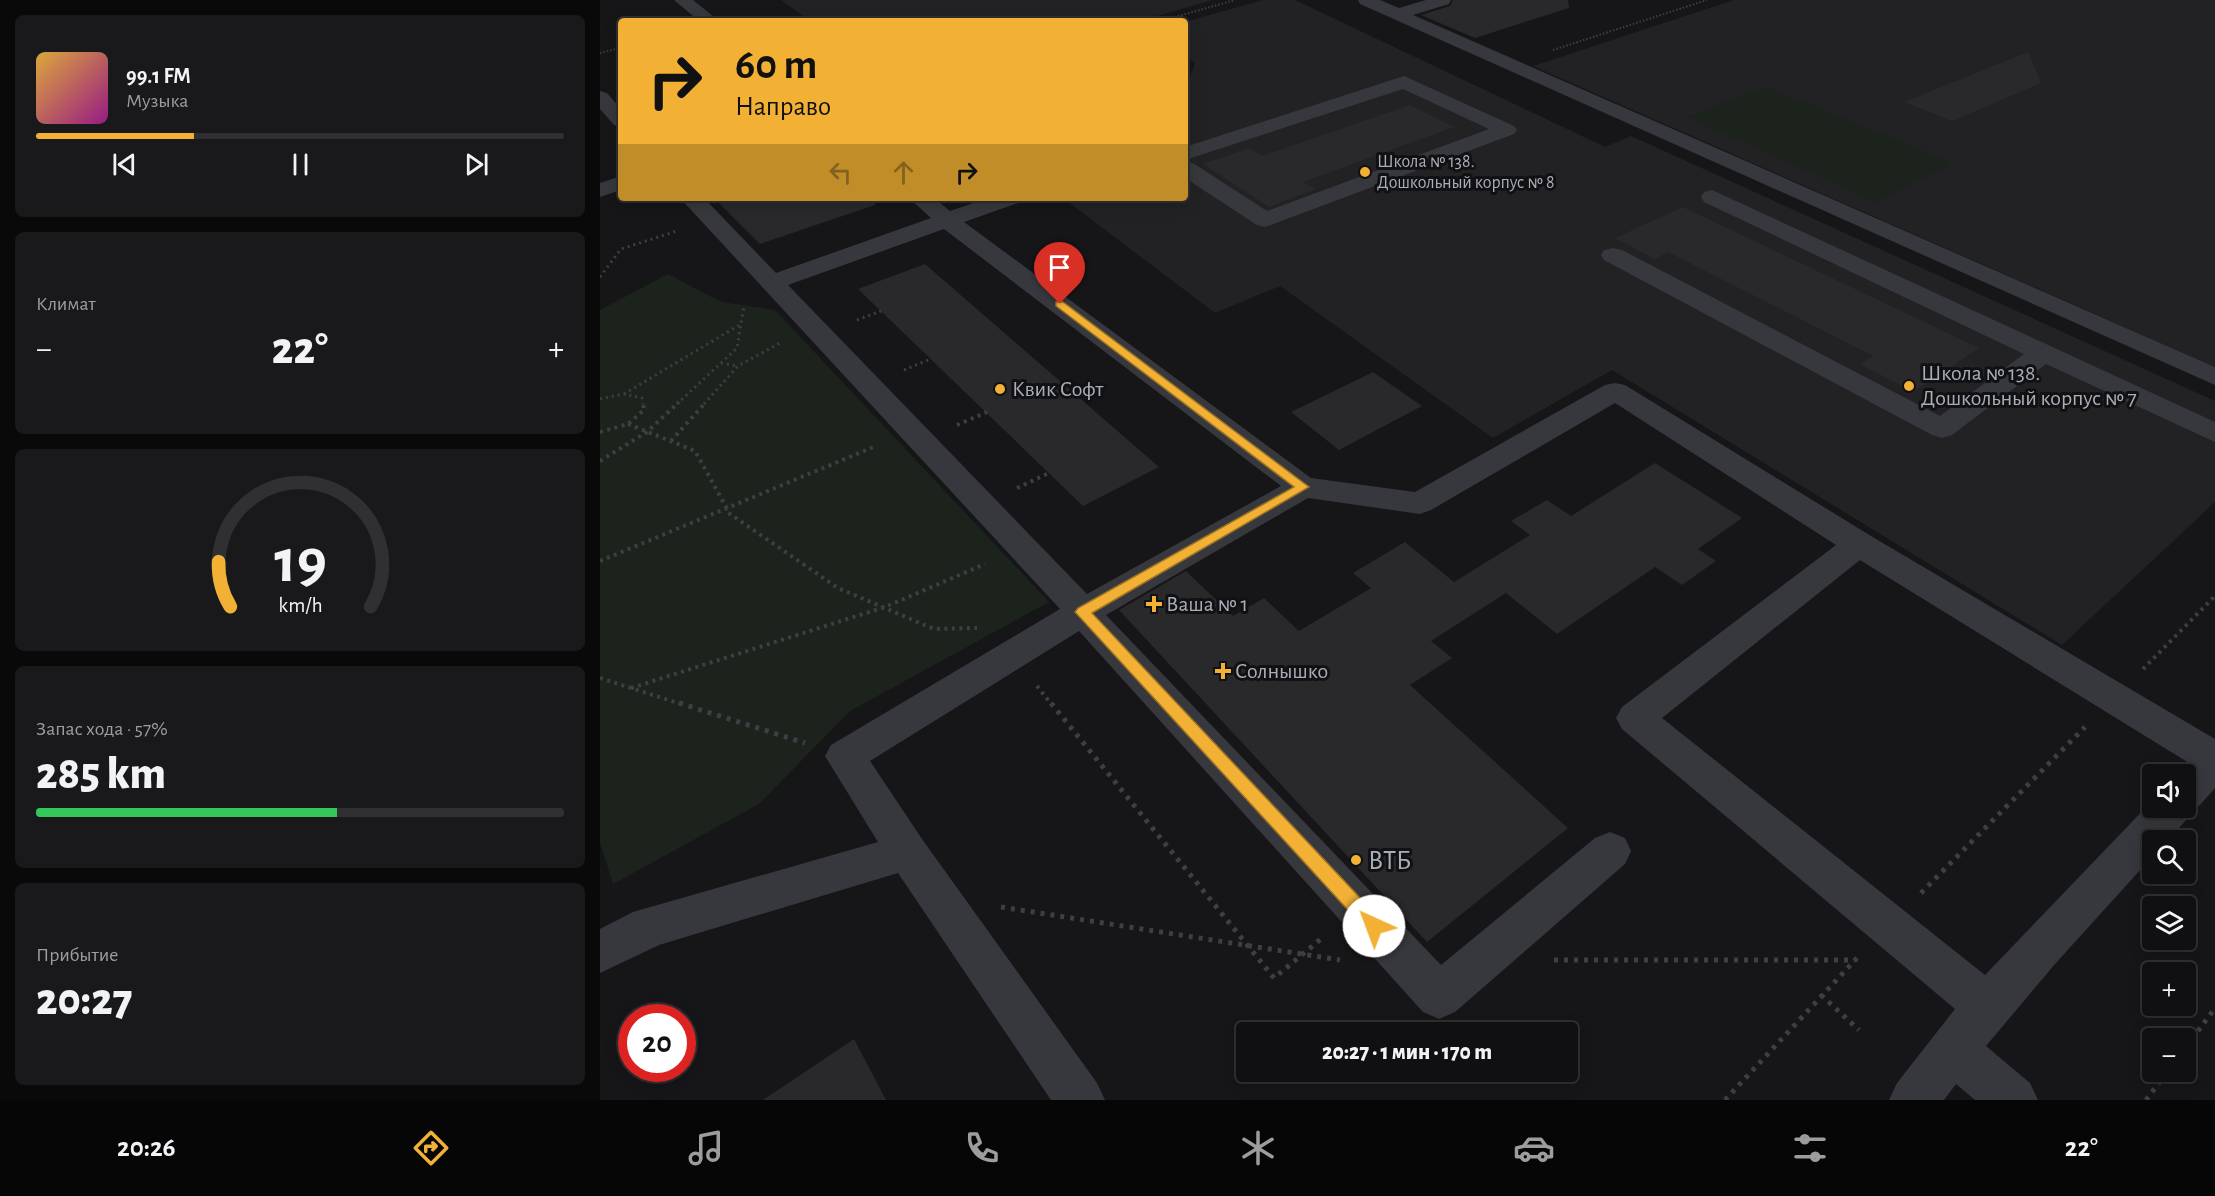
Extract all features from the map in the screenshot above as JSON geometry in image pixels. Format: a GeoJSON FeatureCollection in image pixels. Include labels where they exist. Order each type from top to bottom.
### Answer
{"type":"FeatureCollection","features":[{"type":"Feature","properties":{"kind":"street"},"geometry":{"type":"LineString","coordinates":[[682,0],[706,18]]}},
{"type":"Feature","properties":{"kind":"street"},"geometry":{"type":"LineString","coordinates":[[1366,0],[2215,377]]}},
{"type":"Feature","properties":{"kind":"street"},"geometry":{"type":"LineString","coordinates":[[1398,14],[1443,0]]}},
{"type":"Feature","properties":{"kind":"street"},"geometry":{"type":"LineString","coordinates":[[1188,153],[1404,82],[1507,130],[1265,220],[1188,170]]}},
{"type":"Feature","properties":{"kind":"street"},"geometry":{"type":"LineString","coordinates":[[600,97],[618,118]]}},
{"type":"Feature","properties":{"kind":"street"},"geometry":{"type":"LineString","coordinates":[[600,190],[618,184]]}},
{"type":"Feature","properties":{"kind":"street"},"geometry":{"type":"LineString","coordinates":[[1712,197],[2215,433]]}},
{"type":"Feature","properties":{"kind":"street"},"geometry":{"type":"LineString","coordinates":[[924,201],[1303,487],[1420,503],[1615,391],[1859,544],[2215,760],[2196,782]]}},
{"type":"Feature","properties":{"kind":"street"},"geometry":{"type":"LineString","coordinates":[[771,283],[1001,201]]}},
{"type":"Feature","properties":{"kind":"street"},"geometry":{"type":"LineString","coordinates":[[701,209],[1083,612],[1439,996],[1610,851]]}},
{"type":"Feature","properties":{"kind":"street"},"geometry":{"type":"LineString","coordinates":[[1613,255],[1942,429],[2043,353]]}},
{"type":"Feature","properties":{"kind":"street"},"geometry":{"type":"LineString","coordinates":[[1080,1100],[844,756],[1083,612],[1303,487]]}},
{"type":"Feature","properties":{"kind":"street"},"geometry":{"type":"LineString","coordinates":[[1859,544],[1635,718],[1988,1006]]}},
{"type":"Feature","properties":{"kind":"street"},"geometry":{"type":"LineString","coordinates":[[1914,1100],[1988,1006],[2163,818]]}},
{"type":"Feature","properties":{"kind":"street"},"geometry":{"type":"LineString","coordinates":[[600,952],[649,927],[908,852]]}},
{"type":"Feature","properties":{"kind":"street"},"geometry":{"type":"LineString","coordinates":[[1952,1049],[2013,1100]]}},
{"type":"Feature","properties":{"kind":"path"},"geometry":{"type":"LineString","coordinates":[[1172,18],[1235,0]]}},
{"type":"Feature","properties":{"kind":"path"},"geometry":{"type":"LineString","coordinates":[[1514,66],[1707,0]]}},
{"type":"Feature","properties":{"kind":"path"},"geometry":{"type":"LineString","coordinates":[[600,53],[616,49]]}},
{"type":"Feature","properties":{"kind":"path"},"geometry":{"type":"LineString","coordinates":[[600,277],[621,249],[701,209]]}},
{"type":"Feature","properties":{"kind":"path"},"geometry":{"type":"LineString","coordinates":[[600,461],[647,432],[737,348],[745,298],[771,283]]}},
{"type":"Feature","properties":{"kind":"path"},"geometry":{"type":"LineString","coordinates":[[600,399],[624,393],[741,324]]}},
{"type":"Feature","properties":{"kind":"path"},"geometry":{"type":"LineString","coordinates":[[671,441],[738,366],[814,328]]}},
{"type":"Feature","properties":{"kind":"path"},"geometry":{"type":"LineString","coordinates":[[720,363],[738,366]]}},
{"type":"Feature","properties":{"kind":"path"},"geometry":{"type":"LineString","coordinates":[[600,432],[628,424],[644,410],[642,398],[624,393]]}},
{"type":"Feature","properties":{"kind":"path"},"geometry":{"type":"LineString","coordinates":[[628,424],[694,451],[730,514],[838,588],[934,629],[988,627]]}},
{"type":"Feature","properties":{"kind":"path"},"geometry":{"type":"LineString","coordinates":[[600,561],[911,431]]}},
{"type":"Feature","properties":{"kind":"path"},"geometry":{"type":"LineString","coordinates":[[631,688],[885,607],[1021,547]]}},
{"type":"Feature","properties":{"kind":"path"},"geometry":{"type":"LineString","coordinates":[[1725,1100],[1889,925],[2215,596]]}},
{"type":"Feature","properties":{"kind":"path"},"geometry":{"type":"LineString","coordinates":[[1012,655],[1274,978],[1358,909]]}},
{"type":"Feature","properties":{"kind":"path"},"geometry":{"type":"LineString","coordinates":[[600,678],[844,756]]}},
{"type":"Feature","properties":{"kind":"path"},"geometry":{"type":"LineString","coordinates":[[939,897],[1348,961]]}},
{"type":"Feature","properties":{"kind":"path"},"geometry":{"type":"LineString","coordinates":[[1551,960],[1855,960]]}},
{"type":"Feature","properties":{"kind":"path"},"geometry":{"type":"LineString","coordinates":[[1821,995],[1859,1030]]}},
{"type":"Feature","properties":{"kind":"path"},"geometry":{"type":"LineString","coordinates":[[2196,1034],[2215,1008]]}},
{"type":"Feature","properties":{"kind":"path"},"geometry":{"type":"LineString","coordinates":[[2146,1100],[2160,1082]]}},
{"type":"Feature","properties":{"kind":"shaded area"},"geometry":{"type":"Polygon","coordinates":[[[781,0],[1213,0],[1150,18],[806,18],[781,0]]]}},
{"type":"Feature","properties":{"kind":"shaded area","name":"Школа № 138. Дошкольный корпус № 7"},"geometry":{"type":"Polygon","coordinates":[[[1263,0],[1295,0],[1605,147],[1631,136],[2215,401],[2215,502],[2062,645],[1612,370],[1493,438],[1280,286],[1215,313],[1067,201],[1188,201],[1188,82],[1195,63],[1188,59],[1188,21],[1263,0]]]}},
{"type":"Feature","properties":{"kind":"shaded area"},"geometry":{"type":"Polygon","coordinates":[[[1734,0],[2215,0],[2215,367],[1533,66],[1734,0]]]}},
{"type":"Feature","properties":{"kind":"shaded area"},"geometry":{"type":"Polygon","coordinates":[[[1766,87],[1953,163],[1876,202],[1687,117],[1766,87]]]}},
{"type":"Feature","properties":{"kind":"shaded area"},"geometry":{"type":"Polygon","coordinates":[[[668,274],[721,302],[775,310],[1049,602],[850,711],[759,804],[613,884],[600,842],[600,310],[668,274]]]}},
{"type":"Feature","properties":{"kind":"building"},"geometry":{"type":"Polygon","coordinates":[[[1453,0],[1568,0],[1569,8],[1475,38],[1421,15],[1450,6],[1453,0]]]}},
{"type":"Feature","properties":{"kind":"building"},"geometry":{"type":"Polygon","coordinates":[[[2028,52],[2041,83],[1952,121],[1904,102],[2028,52]]]}},
{"type":"Feature","properties":{"kind":"building"},"geometry":{"type":"Polygon","coordinates":[[[1410,105],[1454,127],[1303,182],[1316,189],[1269,207],[1203,164],[1250,148],[1262,156],[1410,105]]]}},
{"type":"Feature","properties":{"kind":"building"},"geometry":{"type":"Polygon","coordinates":[[[717,201],[874,201],[875,205],[760,244],[717,201]]]}},
{"type":"Feature","properties":{"kind":"building"},"geometry":{"type":"Polygon","coordinates":[[[1683,207],[1979,348],[1913,392],[1860,364],[1873,356],[1668,252],[1655,259],[1615,238],[1683,207]]]}},
{"type":"Feature","properties":{"kind":"building"},"geometry":{"type":"Polygon","coordinates":[[[925,264],[1159,467],[1083,506],[858,289],[925,264]]]}},
{"type":"Feature","properties":{"kind":"building"},"geometry":{"type":"Polygon","coordinates":[[[1373,372],[1422,406],[1339,450],[1291,412],[1373,372]]]}},
{"type":"Feature","properties":{"kind":"building"},"geometry":{"type":"Polygon","coordinates":[[[1655,463],[1742,518],[1698,549],[1716,561],[1682,585],[1655,567],[1557,634],[1506,593],[1431,641],[1452,658],[1410,685],[1568,828],[1427,942],[1119,610],[1186,571],[1233,616],[1264,598],[1299,631],[1371,588],[1353,573],[1405,542],[1454,582],[1530,535],[1511,521],[1547,500],[1571,516],[1655,463]]]}},
{"type":"Feature","properties":{"kind":"building"},"geometry":{"type":"Polygon","coordinates":[[[854,1039],[886,1100],[763,1100],[854,1039]]]}},
{"type":"Feature","properties":{"kind":"place","name":"Школа № 138. Дошкольный корпус № 8"},"geometry":{"type":"Point","coordinates":[1365,172]}},
{"type":"Feature","properties":{"kind":"place","name":"Школа № 138. Дошкольный корпус № 7"},"geometry":{"type":"Point","coordinates":[1909,386]}},
{"type":"Feature","properties":{"kind":"place","name":"Квик Софт"},"geometry":{"type":"Point","coordinates":[1000,389]}},
{"type":"Feature","properties":{"kind":"place","name":"Ваша № 1"},"geometry":{"type":"Point","coordinates":[1154,604]}},
{"type":"Feature","properties":{"kind":"place","name":"Солнышко"},"geometry":{"type":"Point","coordinates":[1223,671]}},
{"type":"Feature","properties":{"kind":"place","name":"ВТБ"},"geometry":{"type":"Point","coordinates":[1356,860]}},
{"type":"Feature","properties":{"kind":"route"},"geometry":{"type":"LineString","coordinates":[[1060,304],[1303,487],[1083,612],[1374,926]]}}]}
